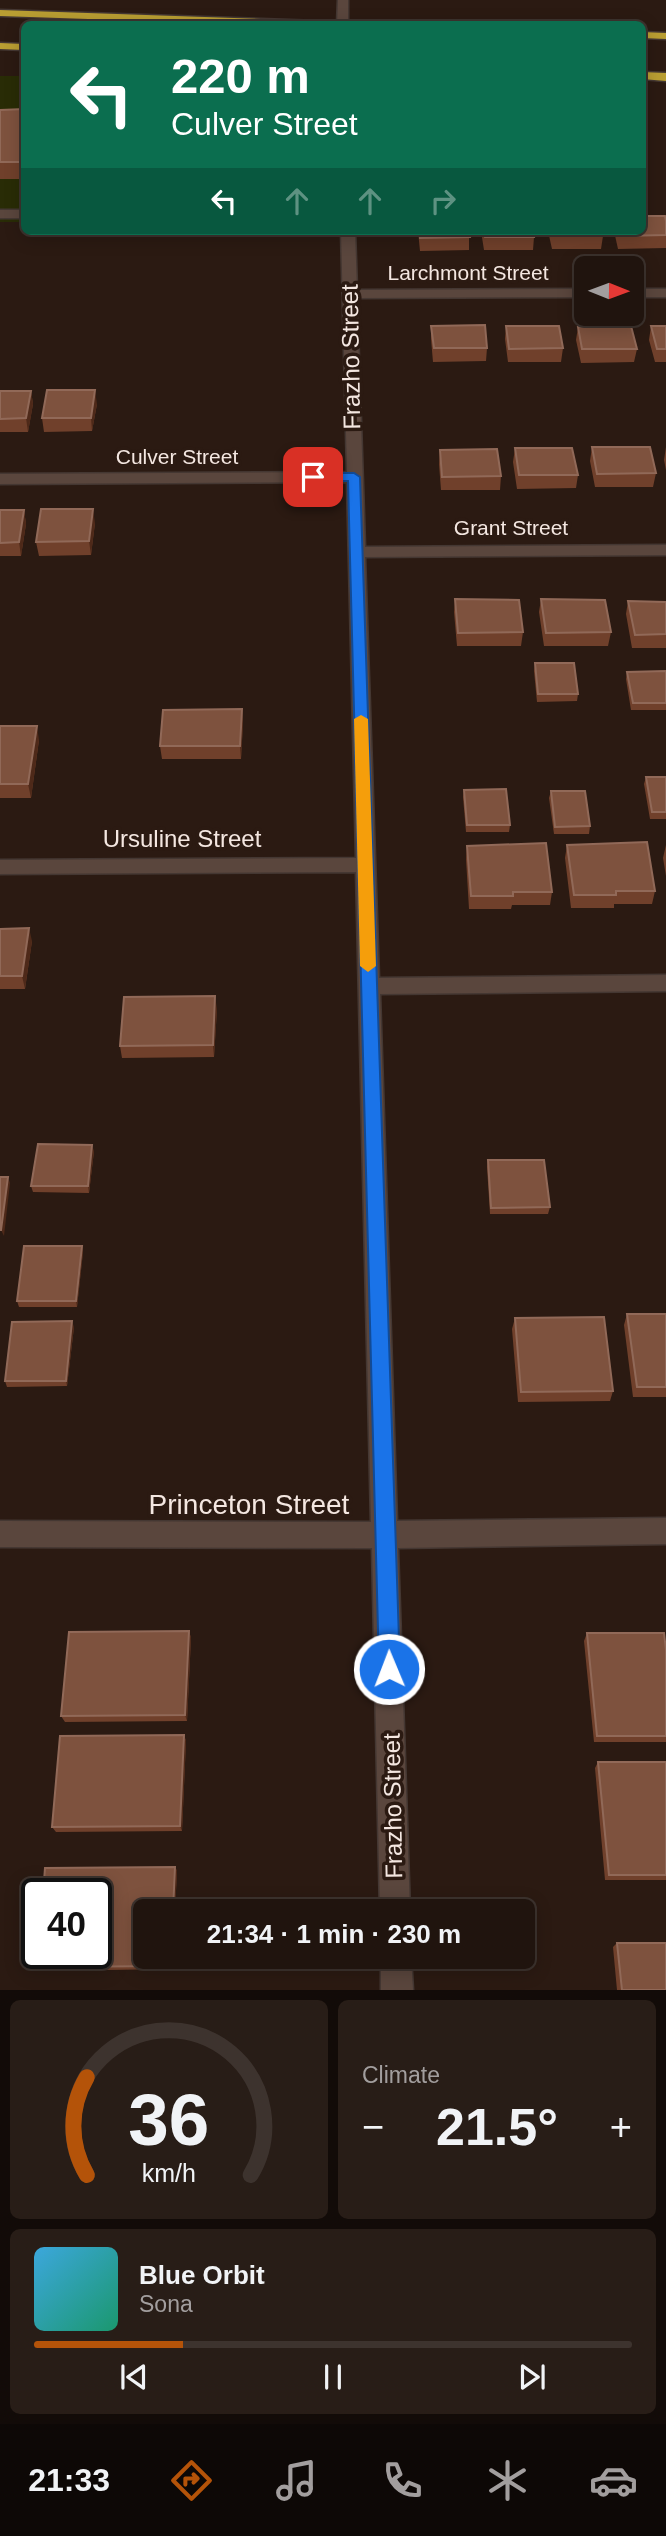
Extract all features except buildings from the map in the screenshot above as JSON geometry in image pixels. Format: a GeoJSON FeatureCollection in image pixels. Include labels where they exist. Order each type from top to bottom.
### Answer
{"type":"FeatureCollection","features":[{"type":"Feature","properties":{"kind":"highway"},"geometry":{"type":"LineString","coordinates":[[0,13],[231,21]]}},
{"type":"Feature","properties":{"kind":"highway"},"geometry":{"type":"LineString","coordinates":[[646,35],[666,36]]}},
{"type":"Feature","properties":{"kind":"highway"},"geometry":{"type":"LineString","coordinates":[[0,46],[21,47]]}},
{"type":"Feature","properties":{"kind":"highway"},"geometry":{"type":"LineString","coordinates":[[646,74],[666,75]]}},
{"type":"Feature","properties":{"kind":"street"},"geometry":{"type":"LineString","coordinates":[[343,21],[344,0]]}},
{"type":"Feature","properties":{"kind":"street"},"geometry":{"type":"LineString","coordinates":[[0,214],[21,214]]}},
{"type":"Feature","properties":{"kind":"street","name":"Frazho Street"},"geometry":{"type":"LineString","coordinates":[[348,235],[395,1899]]}},
{"type":"Feature","properties":{"kind":"street","name":"Larchmont Street"},"geometry":{"type":"LineString","coordinates":[[350,294],[574,293]]}},
{"type":"Feature","properties":{"kind":"street"},"geometry":{"type":"LineString","coordinates":[[644,293],[666,293]]}},
{"type":"Feature","properties":{"kind":"street","name":"Culver Street"},"geometry":{"type":"LineString","coordinates":[[0,478],[354,477]]}},
{"type":"Feature","properties":{"kind":"street","name":"Grant Street"},"geometry":{"type":"LineString","coordinates":[[357,552],[666,550]]}},
{"type":"Feature","properties":{"kind":"street","name":"Ursuline Street"},"geometry":{"type":"LineString","coordinates":[[0,867],[365,865]]}},
{"type":"Feature","properties":{"kind":"street"},"geometry":{"type":"LineString","coordinates":[[368,986],[666,983]]}},
{"type":"Feature","properties":{"kind":"street","name":"Princeton Street"},"geometry":{"type":"LineString","coordinates":[[0,1535],[386,1535],[666,1531]]}},
{"type":"Feature","properties":{"kind":"street"},"geometry":{"type":"LineString","coordinates":[[396,1969],[397,1990]]}},
{"type":"Feature","properties":{"kind":"green space"},"geometry":{"type":"Polygon","coordinates":[[[0,76],[21,76],[21,222],[0,222],[0,76]]]}},
{"type":"Feature","properties":{"kind":"slow traffic"},"geometry":{"type":"LineString","coordinates":[[361,719],[368,966]]}},
{"type":"Feature","properties":{"kind":"route"},"geometry":{"type":"LineString","coordinates":[[313,477],[354,477],[389,1669]]}}]}
